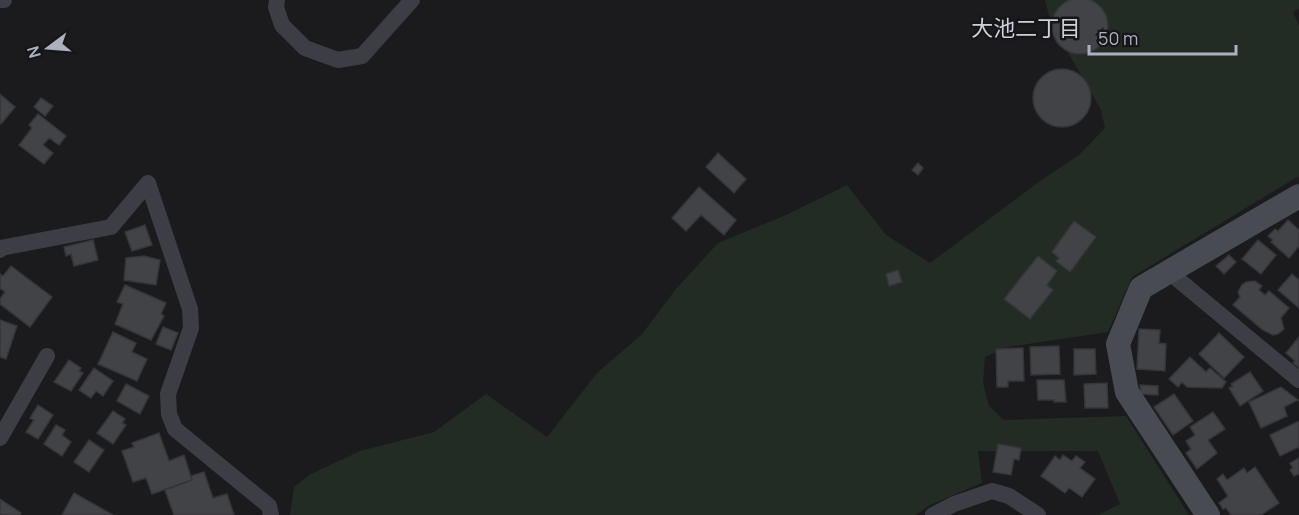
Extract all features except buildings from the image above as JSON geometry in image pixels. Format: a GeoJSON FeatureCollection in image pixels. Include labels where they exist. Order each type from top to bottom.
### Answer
{"type":"FeatureCollection","features":[{"type":"Feature","properties":{"kind":"street"},"geometry":{"type":"LineString","coordinates":[[277,0],[276,7],[282,25],[304,48],[338,60],[362,56],[412,0]]}},
{"type":"Feature","properties":{"kind":"street"},"geometry":{"type":"LineString","coordinates":[[0,249],[111,227],[148,183],[190,309],[191,328],[168,394],[169,414],[175,429],[269,506],[271,515]]}},
{"type":"Feature","properties":{"kind":"street"},"geometry":{"type":"LineString","coordinates":[[1208,515],[1127,392],[1118,344],[1141,288],[1297,200]]}},
{"type":"Feature","properties":{"kind":"street"},"geometry":{"type":"LineString","coordinates":[[1169,272],[1299,380]]}},
{"type":"Feature","properties":{"kind":"street"},"geometry":{"type":"LineString","coordinates":[[0,438],[47,356]]}},
{"type":"Feature","properties":{"kind":"street"},"geometry":{"type":"LineString","coordinates":[[933,515],[954,504],[992,491],[1009,496],[1038,515]]}},
{"type":"Feature","properties":{"kind":"shaded area"},"geometry":{"type":"Polygon","coordinates":[[[1045,0],[1299,0],[1299,8],[1293,12],[1299,25],[1299,176],[1132,277],[1108,332],[1007,347],[985,357],[983,383],[989,406],[1004,420],[1126,416],[1189,515],[1098,515],[1120,504],[1098,451],[978,451],[982,483],[930,505],[916,515],[290,515],[294,487],[309,475],[360,451],[434,432],[486,394],[547,437],[597,373],[642,334],[676,289],[718,243],[786,215],[847,185],[886,235],[930,263],[1040,181],[1079,155],[1105,128],[1101,110],[1051,23],[1045,0]]]}},
{"type":"Feature","properties":{"kind":"district","name":"大池二丁目"},"geometry":{"type":"Point","coordinates":[1026,28]}}]}
